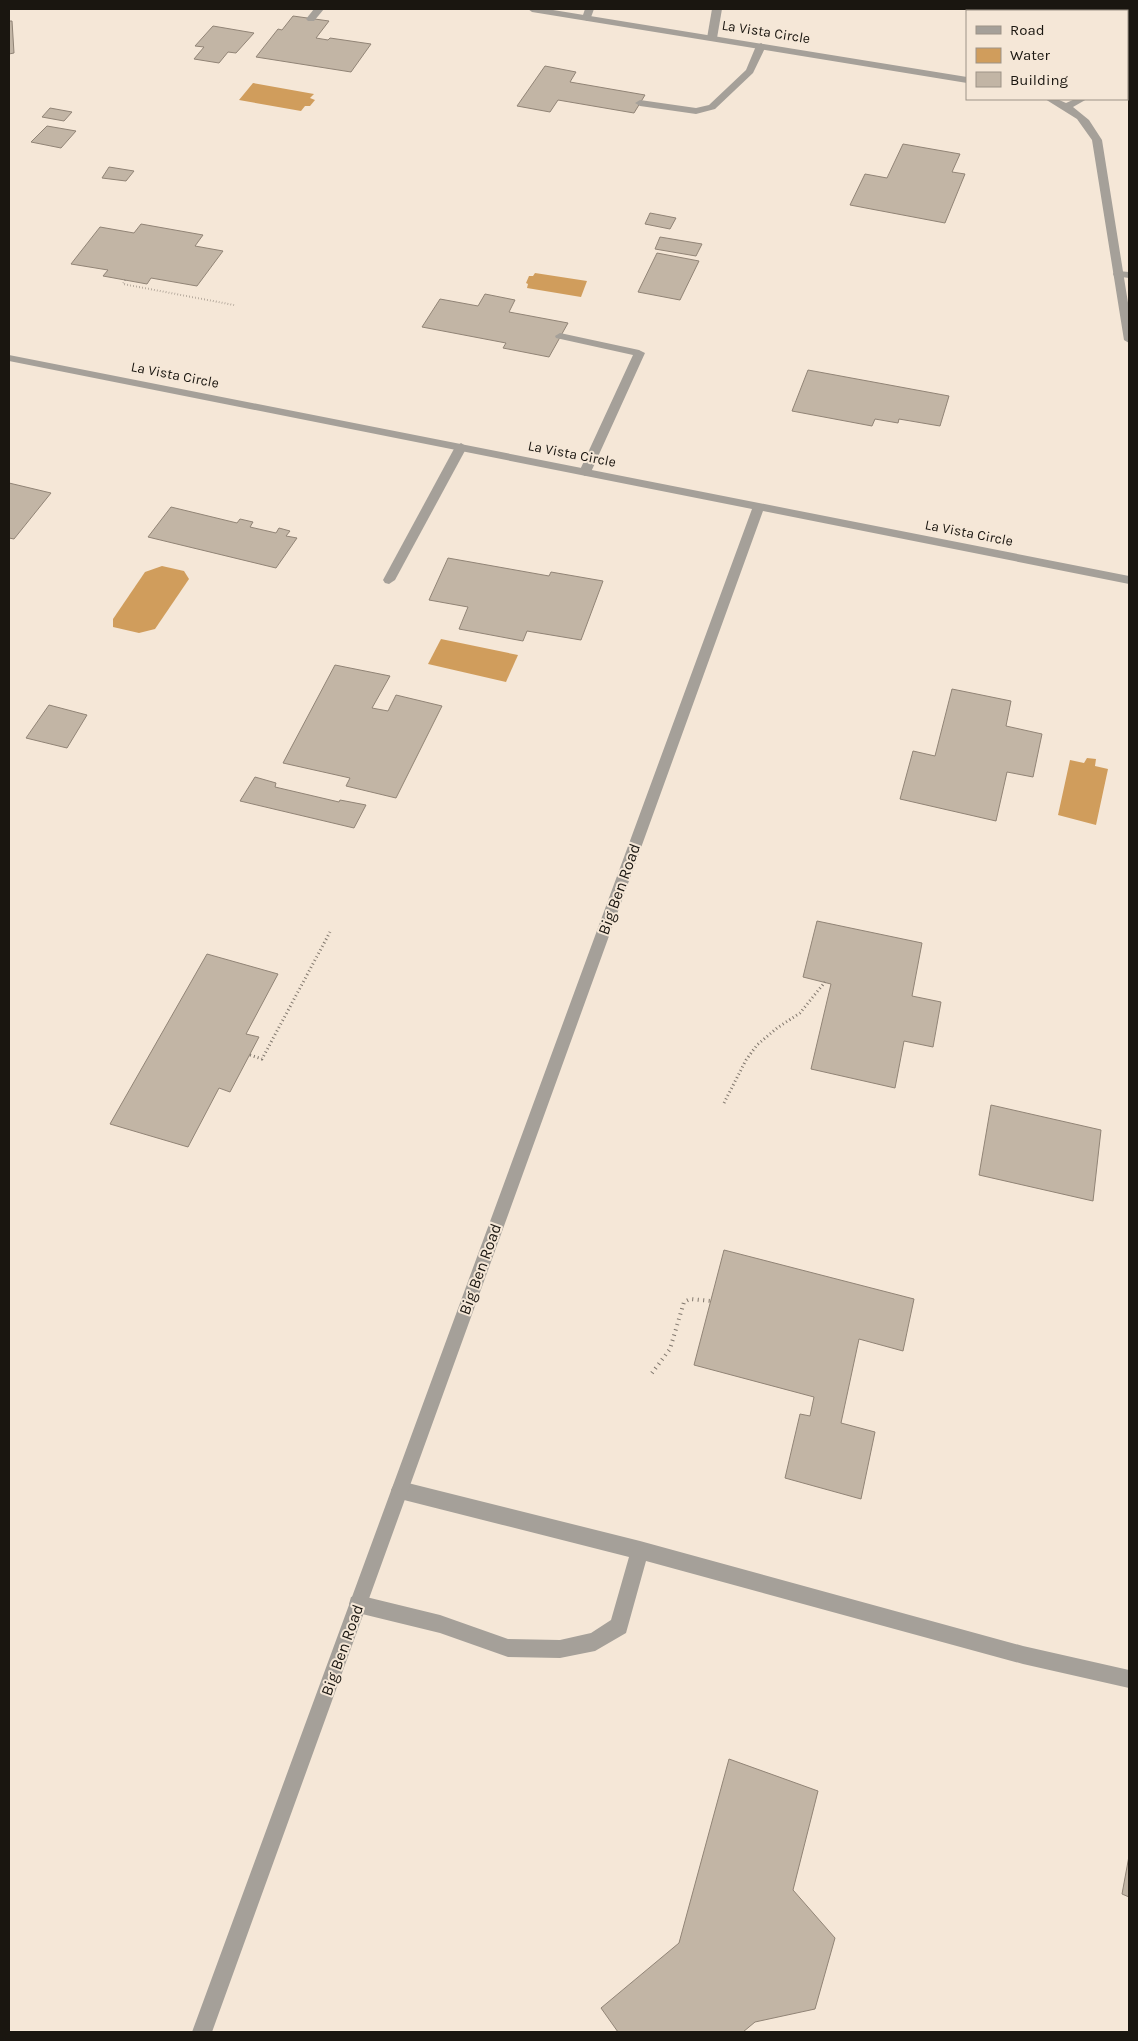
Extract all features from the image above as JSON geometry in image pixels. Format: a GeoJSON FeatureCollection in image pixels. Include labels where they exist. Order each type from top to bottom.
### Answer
{"type":"FeatureCollection","features":[{"type":"Feature","properties":{"kind":"street"},"geometry":{"type":"LineString","coordinates":[[311,19],[319,9]]}},
{"type":"Feature","properties":{"kind":"street","name":"La Vista Circle"},"geometry":{"type":"LineString","coordinates":[[532,9],[588,13],[712,38],[966,80]]}},
{"type":"Feature","properties":{"kind":"street"},"geometry":{"type":"LineString","coordinates":[[712,38],[717,9]]}},
{"type":"Feature","properties":{"kind":"street"},"geometry":{"type":"LineString","coordinates":[[640,103],[696,111],[712,107],[750,71],[761,46]]}},
{"type":"Feature","properties":{"kind":"street"},"geometry":{"type":"LineString","coordinates":[[1053,100],[1068,106],[1082,117],[1095,135],[1124,274],[1129,340]]}},
{"type":"Feature","properties":{"kind":"street"},"geometry":{"type":"LineString","coordinates":[[1068,106],[1080,100]]}},
{"type":"Feature","properties":{"kind":"street"},"geometry":{"type":"LineString","coordinates":[[560,336],[639,353],[585,472]]}},
{"type":"Feature","properties":{"kind":"street","name":"La Vista Circle"},"geometry":{"type":"LineString","coordinates":[[9,358],[1129,580]]}},
{"type":"Feature","properties":{"kind":"street"},"geometry":{"type":"LineString","coordinates":[[389,580],[461,447]]}},
{"type":"Feature","properties":{"kind":"street","name":"Big Ben Road"},"geometry":{"type":"LineString","coordinates":[[202,2032],[759,506]]}},
{"type":"Feature","properties":{"kind":"street"},"geometry":{"type":"LineString","coordinates":[[400,1490],[640,1550],[1023,1655],[1129,1679]]}},
{"type":"Feature","properties":{"kind":"street"},"geometry":{"type":"LineString","coordinates":[[358,1604],[440,1624],[508,1648],[560,1649],[595,1642],[619,1626],[640,1550]]}},
{"type":"Feature","properties":{"kind":"path"},"geometry":{"type":"LineString","coordinates":[[125,280],[123,284],[234,305]]}},
{"type":"Feature","properties":{"kind":"path"},"geometry":{"type":"LineString","coordinates":[[250,1054],[262,1059],[330,932]]}},
{"type":"Feature","properties":{"kind":"path"},"geometry":{"type":"LineString","coordinates":[[724,1102],[746,1060],[757,1045],[776,1028],[800,1013],[825,982]]}},
{"type":"Feature","properties":{"kind":"path"},"geometry":{"type":"LineString","coordinates":[[652,1373],[670,1349],[684,1302],[690,1299],[711,1300]]}},
{"type":"Feature","properties":{"kind":"water"},"geometry":{"type":"Polygon","coordinates":[[[253,83],[314,94],[310,98],[315,100],[310,106],[305,106],[301,111],[239,100],[253,83]]]}},
{"type":"Feature","properties":{"kind":"water"},"geometry":{"type":"Polygon","coordinates":[[[535,273],[587,281],[581,297],[527,288],[528,284],[526,283],[529,276],[533,276],[535,273]]]}},
{"type":"Feature","properties":{"kind":"water"},"geometry":{"type":"Polygon","coordinates":[[[162,566],[184,571],[189,579],[155,629],[139,633],[113,627],[113,619],[145,572],[162,566]]]}},
{"type":"Feature","properties":{"kind":"water"},"geometry":{"type":"Polygon","coordinates":[[[441,639],[518,655],[506,682],[428,664],[441,639]]]}},
{"type":"Feature","properties":{"kind":"water"},"geometry":{"type":"Polygon","coordinates":[[[1087,758],[1096,759],[1095,766],[1108,769],[1096,825],[1058,815],[1070,760],[1084,763],[1087,758]]]}},
{"type":"Feature","properties":{"kind":"building"},"geometry":{"type":"Polygon","coordinates":[[[1030,9],[1073,9],[1072,10],[1030,9]]]}},
{"type":"Feature","properties":{"kind":"building"},"geometry":{"type":"Polygon","coordinates":[[[293,16],[329,21],[316,38],[328,40],[330,38],[371,44],[351,72],[256,57],[278,29],[282,30],[293,16]]]}},
{"type":"Feature","properties":{"kind":"building"},"geometry":{"type":"Polygon","coordinates":[[[9,21],[12,21],[14,53],[9,54],[9,21]]]}},
{"type":"Feature","properties":{"kind":"building"},"geometry":{"type":"Polygon","coordinates":[[[213,26],[254,33],[236,53],[228,52],[219,63],[194,59],[204,47],[195,46],[213,26]]]}},
{"type":"Feature","properties":{"kind":"building"},"geometry":{"type":"Polygon","coordinates":[[[545,66],[576,72],[570,82],[645,95],[634,113],[558,100],[550,112],[517,106],[545,66]]]}},
{"type":"Feature","properties":{"kind":"building"},"geometry":{"type":"Polygon","coordinates":[[[50,108],[72,112],[64,121],[42,117],[50,108]]]}},
{"type":"Feature","properties":{"kind":"building"},"geometry":{"type":"Polygon","coordinates":[[[47,126],[76,131],[61,148],[31,142],[47,126]]]}},
{"type":"Feature","properties":{"kind":"building"},"geometry":{"type":"Polygon","coordinates":[[[903,144],[960,154],[952,172],[965,174],[945,223],[850,205],[865,174],[887,178],[903,144]]]}},
{"type":"Feature","properties":{"kind":"building"},"geometry":{"type":"Polygon","coordinates":[[[109,167],[134,171],[126,181],[102,178],[109,167]]]}},
{"type":"Feature","properties":{"kind":"building"},"geometry":{"type":"Polygon","coordinates":[[[650,213],[676,218],[670,229],[645,224],[650,213]]]}},
{"type":"Feature","properties":{"kind":"building"},"geometry":{"type":"Polygon","coordinates":[[[141,224],[203,235],[195,246],[223,251],[197,286],[151,278],[147,284],[103,276],[108,270],[71,264],[100,227],[134,233],[141,224]]]}},
{"type":"Feature","properties":{"kind":"building"},"geometry":{"type":"Polygon","coordinates":[[[660,237],[702,244],[696,256],[655,249],[660,237]]]}},
{"type":"Feature","properties":{"kind":"building"},"geometry":{"type":"Polygon","coordinates":[[[657,253],[699,261],[680,300],[638,292],[657,253]]]}},
{"type":"Feature","properties":{"kind":"building"},"geometry":{"type":"Polygon","coordinates":[[[485,294],[515,300],[509,312],[568,323],[549,357],[503,348],[506,343],[422,327],[440,299],[478,306],[485,294]]]}},
{"type":"Feature","properties":{"kind":"building"},"geometry":{"type":"Polygon","coordinates":[[[808,370],[949,396],[940,426],[899,419],[898,423],[875,419],[872,426],[792,411],[808,370]]]}},
{"type":"Feature","properties":{"kind":"building"},"geometry":{"type":"Polygon","coordinates":[[[9,483],[51,493],[14,539],[9,538],[9,483]]]}},
{"type":"Feature","properties":{"kind":"building"},"geometry":{"type":"Polygon","coordinates":[[[171,507],[237,523],[240,519],[253,522],[250,527],[276,533],[279,528],[290,531],[286,536],[297,538],[276,568],[148,537],[171,507]]]}},
{"type":"Feature","properties":{"kind":"building"},"geometry":{"type":"Polygon","coordinates":[[[448,558],[549,576],[551,572],[603,581],[581,640],[527,631],[523,641],[459,629],[468,607],[429,600],[448,558]]]}},
{"type":"Feature","properties":{"kind":"building"},"geometry":{"type":"Polygon","coordinates":[[[335,665],[390,676],[372,708],[388,711],[396,695],[442,706],[396,798],[346,786],[350,778],[283,763],[335,665]]]}},
{"type":"Feature","properties":{"kind":"building"},"geometry":{"type":"Polygon","coordinates":[[[952,689],[1011,701],[1006,726],[1042,734],[1033,777],[1007,772],[996,821],[900,799],[913,751],[935,756],[952,689]]]}},
{"type":"Feature","properties":{"kind":"building"},"geometry":{"type":"Polygon","coordinates":[[[49,705],[87,715],[67,748],[26,738],[49,705]]]}},
{"type":"Feature","properties":{"kind":"building"},"geometry":{"type":"Polygon","coordinates":[[[255,777],[276,783],[275,787],[339,802],[340,800],[366,805],[354,828],[240,801],[255,777]]]}},
{"type":"Feature","properties":{"kind":"building"},"geometry":{"type":"Polygon","coordinates":[[[817,921],[922,943],[912,996],[941,1002],[933,1047],[904,1041],[895,1088],[811,1069],[831,984],[803,977],[817,921]]]}},
{"type":"Feature","properties":{"kind":"building"},"geometry":{"type":"Polygon","coordinates":[[[207,954],[278,974],[246,1034],[259,1037],[230,1092],[219,1088],[188,1147],[110,1124],[207,954]]]}},
{"type":"Feature","properties":{"kind":"building"},"geometry":{"type":"Polygon","coordinates":[[[991,1105],[1101,1130],[1093,1201],[979,1175],[991,1105]]]}},
{"type":"Feature","properties":{"kind":"building"},"geometry":{"type":"Polygon","coordinates":[[[724,1250],[914,1299],[903,1351],[859,1339],[841,1423],[875,1432],[861,1499],[785,1478],[800,1414],[810,1416],[814,1397],[694,1365],[724,1250]]]}},
{"type":"Feature","properties":{"kind":"building"},"geometry":{"type":"Polygon","coordinates":[[[729,1759],[818,1791],[793,1890],[835,1938],[815,2009],[755,2022],[743,2032],[618,2032],[601,2008],[679,1943],[729,1759]]]}},
{"type":"Feature","properties":{"kind":"building"},"geometry":{"type":"Polygon","coordinates":[[[1129,1856],[1129,1897],[1122,1894],[1129,1856]]]}}]}
